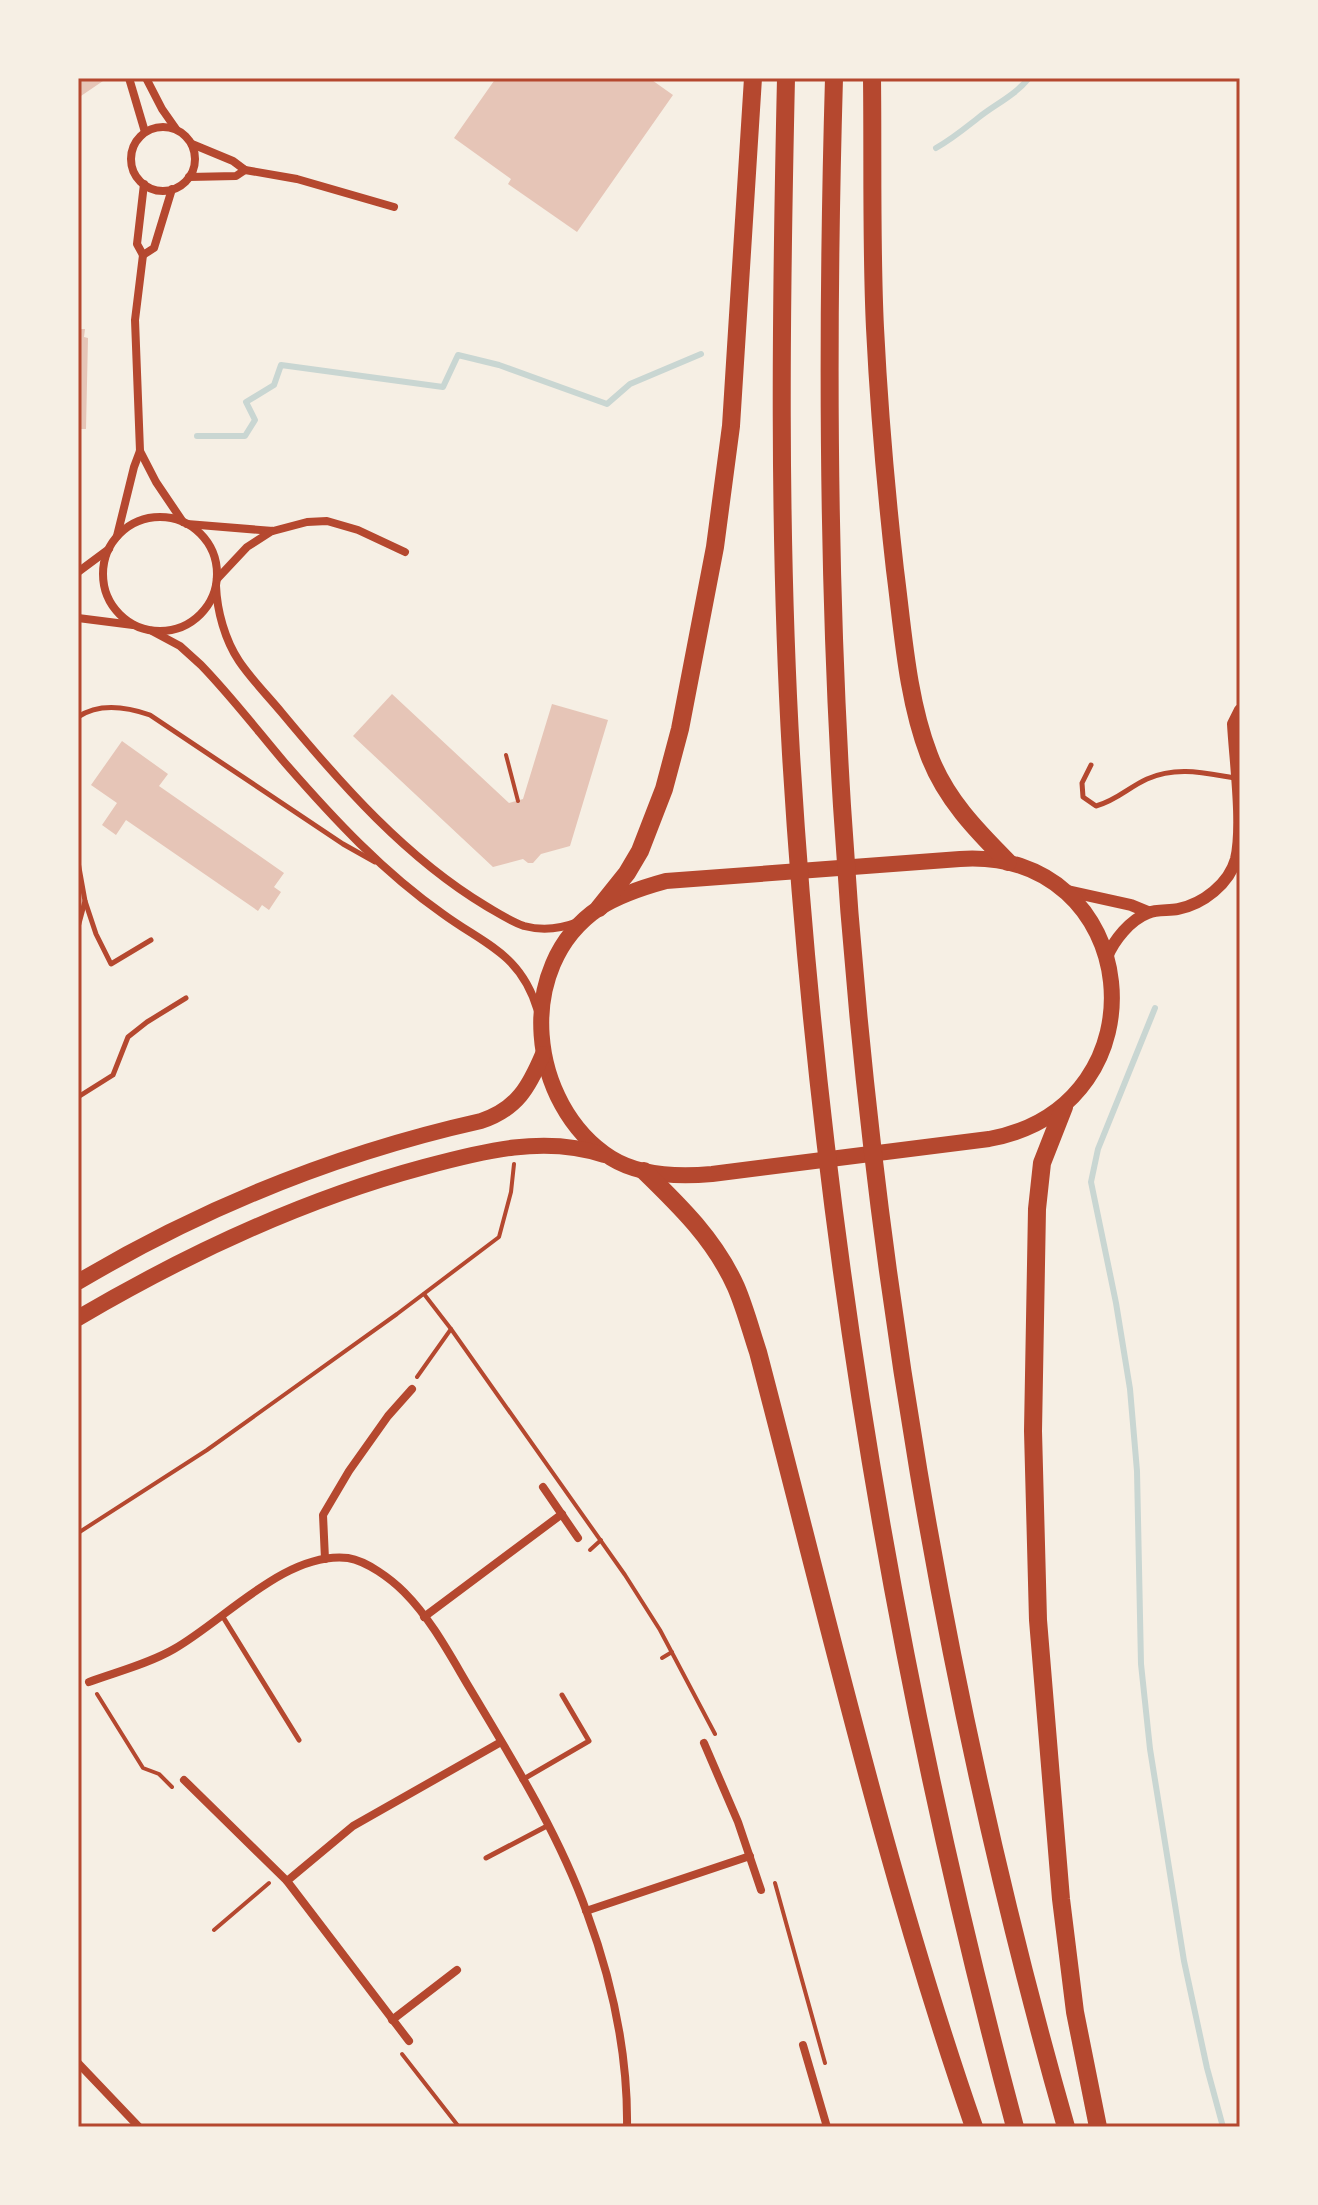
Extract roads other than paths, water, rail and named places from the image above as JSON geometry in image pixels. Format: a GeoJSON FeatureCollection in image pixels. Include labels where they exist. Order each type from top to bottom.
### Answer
{"type":"FeatureCollection","features":[{"type":"Feature","properties":{"kind":"highway"},"geometry":{"type":"LineString","coordinates":[[591,914],[627,873],[640,851],[664,789],[680,729],[715,547],[731,426],[753,78]]}},
{"type":"Feature","properties":{"kind":"highway"},"geometry":{"type":"LineString","coordinates":[[786,78],[782,409],[785,611],[796,829],[825,1143],[847,1322],[898,1625],[947,1849],[1015,2127]]}},
{"type":"Feature","properties":{"kind":"highway"},"geometry":{"type":"LineString","coordinates":[[834,78],[829,390],[832,599],[847,882],[873,1143],[908,1396],[953,1656],[995,1846],[1066,2127]]}},
{"type":"Feature","properties":{"kind":"highway"},"geometry":{"type":"LineString","coordinates":[[872,78],[875,339],[888,508],[906,657],[929,756],[963,815],[1008,862]]}},
{"type":"Feature","properties":{"kind":"highway"},"geometry":{"type":"LineString","coordinates":[[1064,1107],[1042,1163],[1037,1209],[1033,1431],[1038,1620],[1061,1899],[1075,2012],[1098,2127]]}},
{"type":"Feature","properties":{"kind":"highway"},"geometry":{"type":"LineString","coordinates":[[644,1171],[691,1217],[714,1247],[737,1289],[758,1352],[930,1995],[974,2127]]}},
{"type":"Feature","properties":{"kind":"main road"},"geometry":{"type":"LineString","coordinates":[[78,1318],[191,1256],[319,1199],[454,1159],[528,1145],[574,1147],[644,1171],[674,1175],[712,1174],[989,1139],[1029,1128],[1064,1107],[1088,1078],[1106,1040],[1113,1006],[1107,957],[1089,919],[1063,890],[1041,876],[1008,862],[989,859],[684,879],[647,886],[591,914],[564,947],[543,996],[543,1054],[559,1101],[579,1128],[609,1157]]}},
{"type":"Feature","properties":{"kind":"main road"},"geometry":{"type":"LineString","coordinates":[[78,1282],[178,1227],[267,1187],[369,1150],[499,1114],[523,1095],[543,1054]]}},
{"type":"Feature","properties":{"kind":"street"},"geometry":{"type":"LineString","coordinates":[[129,78],[145,132]]}},
{"type":"Feature","properties":{"kind":"street"},"geometry":{"type":"LineString","coordinates":[[146,78],[162,109],[192,144],[233,161],[245,170],[297,179],[394,207]]}},
{"type":"Feature","properties":{"kind":"street"},"geometry":{"type":"LineString","coordinates":[[176,129],[155,127],[137,140],[131,161],[133,171],[144,184],[157,190],[172,189],[189,177],[236,176],[245,170]]}},
{"type":"Feature","properties":{"kind":"street"},"geometry":{"type":"LineString","coordinates":[[189,177],[196,156],[192,144]]}},
{"type":"Feature","properties":{"kind":"street"},"geometry":{"type":"LineString","coordinates":[[117,536],[140,451],[135,320],[143,255],[137,244],[144,184]]}},
{"type":"Feature","properties":{"kind":"street"},"geometry":{"type":"LineString","coordinates":[[143,255],[154,248],[172,189]]}},
{"type":"Feature","properties":{"kind":"street"},"geometry":{"type":"LineString","coordinates":[[140,451],[185,523],[203,537],[214,555],[217,605],[239,660],[337,777],[391,832],[460,889],[518,923],[553,929],[591,914]]}},
{"type":"Feature","properties":{"kind":"street"},"geometry":{"type":"LineString","coordinates":[[134,625],[115,609],[106,593],[103,573],[109,549],[117,536],[127,527],[145,519],[165,517],[185,523],[273,531],[318,521],[339,523],[405,552]]}},
{"type":"Feature","properties":{"kind":"street"},"geometry":{"type":"LineString","coordinates":[[152,631],[171,630],[193,620],[210,601],[216,582],[247,547],[273,531]]}},
{"type":"Feature","properties":{"kind":"street"},"geometry":{"type":"LineString","coordinates":[[78,572],[109,549]]}},
{"type":"Feature","properties":{"kind":"street"},"geometry":{"type":"LineString","coordinates":[[78,618],[134,625],[180,646],[210,675],[325,809],[383,867],[419,897],[512,962],[531,990],[541,1024]]}},
{"type":"Feature","properties":{"kind":"street"},"geometry":{"type":"LineString","coordinates":[[1107,957],[1124,931],[1148,912],[1193,905],[1209,896],[1223,882],[1235,861],[1238,778],[1233,724],[1240,710]]}},
{"type":"Feature","properties":{"kind":"street"},"geometry":{"type":"LineString","coordinates":[[1063,890],[1131,905],[1148,912]]}},
{"type":"Feature","properties":{"kind":"street"},"geometry":{"type":"LineString","coordinates":[[325,1559],[323,1515],[349,1471],[388,1416],[412,1389]]}},
{"type":"Feature","properties":{"kind":"street"},"geometry":{"type":"LineString","coordinates":[[543,1487],[578,1538]]}},
{"type":"Feature","properties":{"kind":"street"},"geometry":{"type":"LineString","coordinates":[[424,1617],[562,1514]]}},
{"type":"Feature","properties":{"kind":"street"},"geometry":{"type":"LineString","coordinates":[[89,1682],[171,1651],[278,1576],[325,1559],[350,1558],[373,1568],[405,1593],[424,1617],[501,1742],[547,1826],[586,1911],[616,2017],[627,2127]]}},
{"type":"Feature","properties":{"kind":"street"},"geometry":{"type":"LineString","coordinates":[[287,1881],[353,1826],[501,1742]]}},
{"type":"Feature","properties":{"kind":"street"},"geometry":{"type":"LineString","coordinates":[[704,1743],[761,1890]]}},
{"type":"Feature","properties":{"kind":"street"},"geometry":{"type":"LineString","coordinates":[[184,1780],[287,1881],[409,2041]]}},
{"type":"Feature","properties":{"kind":"street"},"geometry":{"type":"LineString","coordinates":[[586,1911],[750,1856]]}},
{"type":"Feature","properties":{"kind":"street"},"geometry":{"type":"LineString","coordinates":[[392,2020],[457,1970]]}},
{"type":"Feature","properties":{"kind":"street"},"geometry":{"type":"LineString","coordinates":[[803,2045],[827,2127]]}},
{"type":"Feature","properties":{"kind":"street"},"geometry":{"type":"LineString","coordinates":[[78,2063],[139,2127]]}},
{"type":"Feature","properties":{"kind":"lane"},"geometry":{"type":"LineString","coordinates":[[78,717],[100,708],[131,709],[150,715],[343,844],[383,867]]}},
{"type":"Feature","properties":{"kind":"lane"},"geometry":{"type":"LineString","coordinates":[[1091,765],[1082,783],[1083,797],[1096,806],[1170,771],[1190,770],[1238,778]]}},
{"type":"Feature","properties":{"kind":"lane"},"geometry":{"type":"LineString","coordinates":[[78,862],[85,901],[96,934],[111,964],[151,940]]}},
{"type":"Feature","properties":{"kind":"lane"},"geometry":{"type":"LineString","coordinates":[[78,927],[85,901]]}},
{"type":"Feature","properties":{"kind":"lane"},"geometry":{"type":"LineString","coordinates":[[78,1097],[113,1075],[128,1037],[186,998]]}},
{"type":"Feature","properties":{"kind":"lane"},"geometry":{"type":"LineString","coordinates":[[223,1617],[299,1740]]}},
{"type":"Feature","properties":{"kind":"lane"},"geometry":{"type":"LineString","coordinates":[[522,1780],[589,1741],[562,1695]]}},
{"type":"Feature","properties":{"kind":"lane"},"geometry":{"type":"LineString","coordinates":[[486,1858],[547,1826]]}},
{"type":"Feature","properties":{"kind":"waterway"},"geometry":{"type":"LineString","coordinates":[[936,148],[1011,95],[1029,78]]}},
{"type":"Feature","properties":{"kind":"waterway"},"geometry":{"type":"LineString","coordinates":[[197,436],[245,436],[255,420],[246,402],[274,385],[281,365],[443,387],[458,355],[499,365],[607,404],[630,384],[701,354]]}},
{"type":"Feature","properties":{"kind":"waterway"},"geometry":{"type":"LineString","coordinates":[[1155,1008],[1098,1149],[1091,1182],[1130,1389],[1137,1471],[1141,1664],[1150,1749],[1184,1961],[1223,2127]]}}]}
